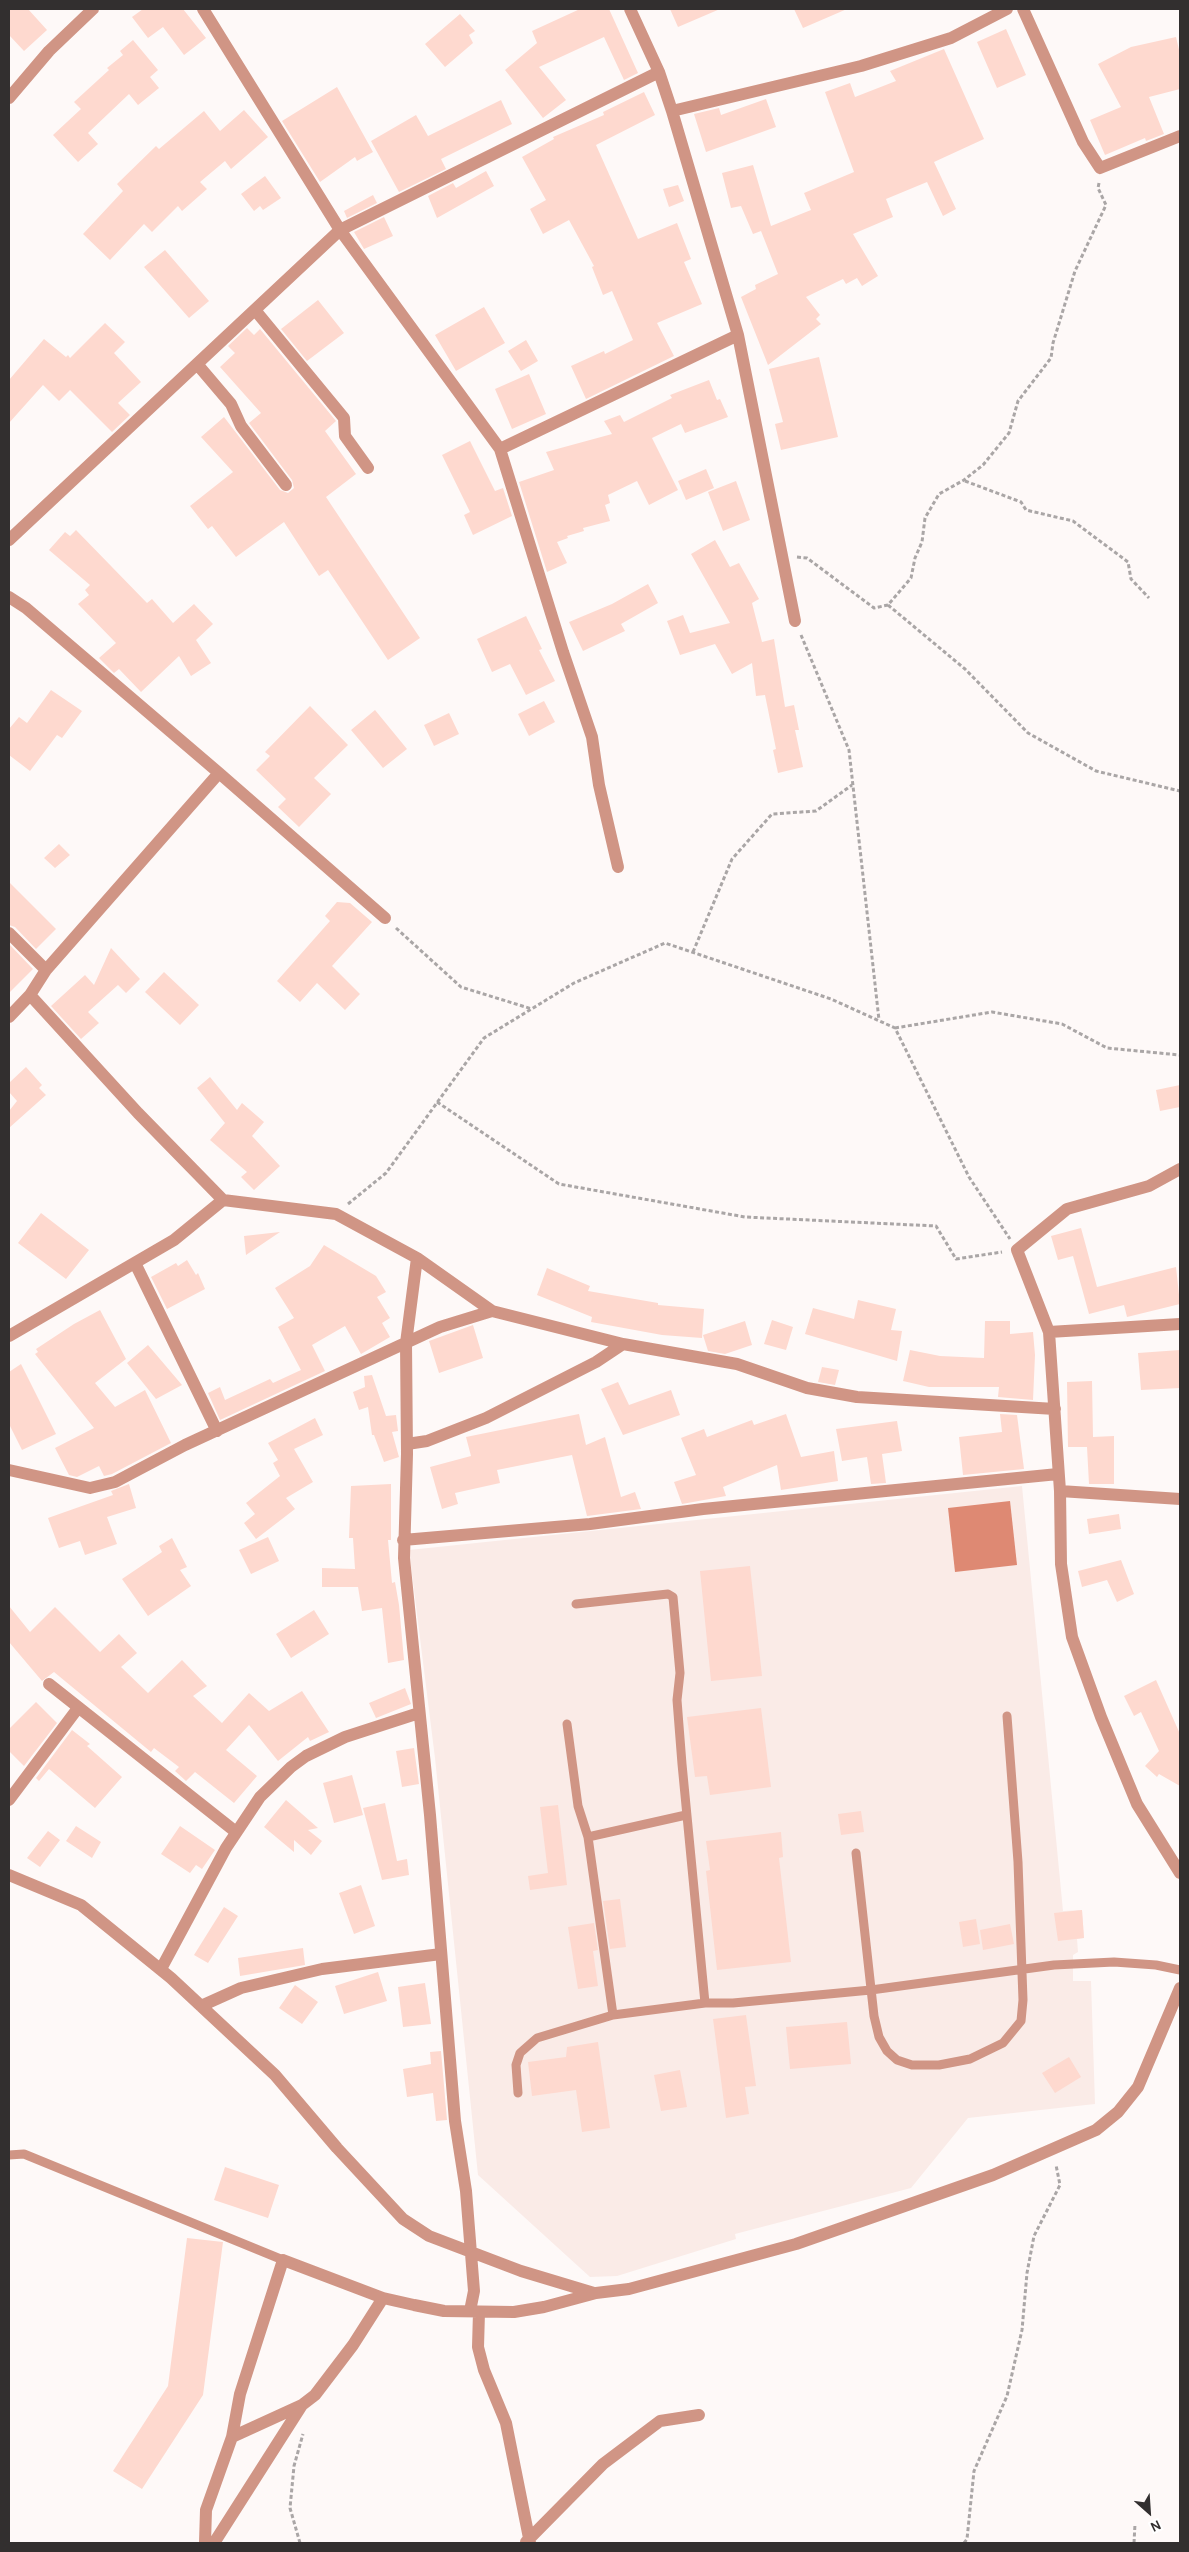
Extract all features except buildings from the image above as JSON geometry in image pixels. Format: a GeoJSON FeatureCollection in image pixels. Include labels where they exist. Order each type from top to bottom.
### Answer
{"type":"FeatureCollection","features":[{"type":"Feature","properties":{"kind":"street"},"geometry":{"type":"LineString","coordinates":[[9,98],[49,51],[92,9]]}},
{"type":"Feature","properties":{"kind":"street"},"geometry":{"type":"LineString","coordinates":[[203,9],[340,230],[500,449],[563,652],[592,736],[599,785],[618,867]]}},
{"type":"Feature","properties":{"kind":"street"},"geometry":{"type":"LineString","coordinates":[[630,9],[659,72],[672,111],[738,334],[795,621]]}},
{"type":"Feature","properties":{"kind":"street"},"geometry":{"type":"LineString","coordinates":[[672,111],[861,66],[951,38],[1007,9]]}},
{"type":"Feature","properties":{"kind":"street"},"geometry":{"type":"LineString","coordinates":[[1023,9],[1083,142],[1100,168],[1180,136]]}},
{"type":"Feature","properties":{"kind":"street"},"geometry":{"type":"LineString","coordinates":[[9,540],[340,230],[659,72]]}},
{"type":"Feature","properties":{"kind":"street"},"geometry":{"type":"LineString","coordinates":[[255,310],[344,418],[345,436],[368,468]]}},
{"type":"Feature","properties":{"kind":"street"},"geometry":{"type":"LineString","coordinates":[[500,449],[738,334]]}},
{"type":"Feature","properties":{"kind":"street"},"geometry":{"type":"LineString","coordinates":[[197,364],[231,404],[241,426],[286,485]]}},
{"type":"Feature","properties":{"kind":"street"},"geometry":{"type":"LineString","coordinates":[[9,597],[26,608],[385,918]]}},
{"type":"Feature","properties":{"kind":"street"},"geometry":{"type":"LineString","coordinates":[[9,1017],[30,995],[46,970],[219,773]]}},
{"type":"Feature","properties":{"kind":"street"},"geometry":{"type":"LineString","coordinates":[[9,932],[46,970]]}},
{"type":"Feature","properties":{"kind":"street"},"geometry":{"type":"LineString","coordinates":[[30,995],[138,1113],[223,1200],[336,1214],[417,1258],[492,1311],[623,1344],[737,1364],[807,1388],[857,1397],[1055,1409]]}},
{"type":"Feature","properties":{"kind":"street"},"geometry":{"type":"LineString","coordinates":[[1180,1169],[1149,1186],[1067,1209],[1017,1250],[1050,1332],[1060,1491],[1061,1564],[1072,1637],[1101,1717],[1137,1804],[1180,1873]]}},
{"type":"Feature","properties":{"kind":"street"},"geometry":{"type":"LineString","coordinates":[[9,1336],[174,1240],[223,1200]]}},
{"type":"Feature","properties":{"kind":"street"},"geometry":{"type":"LineString","coordinates":[[417,1258],[406,1343],[407,1444],[404,1540],[455,2121],[466,2191],[478,2347],[484,2370],[506,2423],[528,2541]]}},
{"type":"Feature","properties":{"kind":"street"},"geometry":{"type":"LineString","coordinates":[[135,1263],[217,1431]]}},
{"type":"Feature","properties":{"kind":"street"},"geometry":{"type":"LineString","coordinates":[[9,1470],[90,1488],[115,1482],[217,1431],[440,1327],[492,1311]]}},
{"type":"Feature","properties":{"kind":"street"},"geometry":{"type":"LineString","coordinates":[[1050,1332],[1180,1324]]}},
{"type":"Feature","properties":{"kind":"street"},"geometry":{"type":"LineString","coordinates":[[407,1444],[435,1439],[486,1418],[596,1362],[623,1344]]}},
{"type":"Feature","properties":{"kind":"street"},"geometry":{"type":"LineString","coordinates":[[404,1540],[590,1524],[703,1509],[1058,1474]]}},
{"type":"Feature","properties":{"kind":"street"},"geometry":{"type":"LineString","coordinates":[[1060,1491],[1180,1499]]}},
{"type":"Feature","properties":{"kind":"street"},"geometry":{"type":"LineString","coordinates":[[49,1684],[236,1832]]}},
{"type":"Feature","properties":{"kind":"street"},"geometry":{"type":"LineString","coordinates":[[9,1800],[78,1708]]}},
{"type":"Feature","properties":{"kind":"street"},"geometry":{"type":"LineString","coordinates":[[161,1969],[172,1944],[236,1832],[260,1798],[291,1767],[306,1756],[345,1737],[419,1713]]}},
{"type":"Feature","properties":{"kind":"street"},"geometry":{"type":"LineString","coordinates":[[9,1876],[81,1905],[161,1969],[276,2075],[337,2148],[403,2219],[429,2236],[521,2271],[596,2293]]}},
{"type":"Feature","properties":{"kind":"street"},"geometry":{"type":"LineString","coordinates":[[201,2006],[241,1988],[322,1969],[441,1954]]}},
{"type":"Feature","properties":{"kind":"street"},"geometry":{"type":"LineString","coordinates":[[205,2543],[206,2510],[232,2437],[240,2394],[283,2260],[383,2298],[444,2311],[514,2312],[544,2308],[596,2293],[629,2289],[796,2244],[993,2175],[1096,2130],[1118,2112],[1133,2093],[1148,2066],[1180,1988]]}},
{"type":"Feature","properties":{"kind":"street"},"geometry":{"type":"LineString","coordinates":[[232,2437],[302,2405],[315,2395],[353,2344],[383,2298]]}},
{"type":"Feature","properties":{"kind":"street"},"geometry":{"type":"LineString","coordinates":[[214,2543],[302,2405]]}},
{"type":"Feature","properties":{"kind":"street"},"geometry":{"type":"LineString","coordinates":[[528,2541],[603,2464],[660,2421],[700,2415]]}},
{"type":"Feature","properties":{"kind":"lane"},"geometry":{"type":"LineString","coordinates":[[576,1604],[668,1594],[673,1597],[680,1673],[678,1700],[686,1814],[705,2003]]}},
{"type":"Feature","properties":{"kind":"lane"},"geometry":{"type":"LineString","coordinates":[[856,1853],[871,1990],[879,2037],[887,2051],[897,2060],[912,2065],[939,2065],[970,2059],[1003,2044],[1021,2021],[1022,1968],[1018,1862],[1007,1716]]}},
{"type":"Feature","properties":{"kind":"lane"},"geometry":{"type":"LineString","coordinates":[[567,1724],[578,1806],[588,1837],[613,2015]]}},
{"type":"Feature","properties":{"kind":"lane"},"geometry":{"type":"LineString","coordinates":[[588,1837],[686,1814]]}},
{"type":"Feature","properties":{"kind":"lane"},"geometry":{"type":"LineString","coordinates":[[518,2093],[516,2065],[520,2053],[525,2046],[537,2038],[613,2015],[705,2003],[733,2003],[871,1990],[1022,1968],[1114,1962],[1156,1964],[1180,1970]]}},
{"type":"Feature","properties":{"kind":"lane"},"geometry":{"type":"LineString","coordinates":[[9,2155],[24,2154],[283,2260]]}},
{"type":"Feature","properties":{"kind":"path"},"geometry":{"type":"LineString","coordinates":[[782,555],[807,558],[874,608],[888,605],[911,578],[914,558],[922,542],[926,518],[939,494],[964,480],[983,465],[1009,433],[1018,402],[1051,358],[1053,344],[1075,271],[1106,205],[1098,188],[1100,168]]}},
{"type":"Feature","properties":{"kind":"path"},"geometry":{"type":"LineString","coordinates":[[964,480],[1021,502],[1026,510],[1073,521],[1128,562],[1131,579],[1149,598]]}},
{"type":"Feature","properties":{"kind":"path"},"geometry":{"type":"LineString","coordinates":[[888,605],[965,669],[1028,733],[1096,771],[1180,791]]}},
{"type":"Feature","properties":{"kind":"path"},"geometry":{"type":"LineString","coordinates":[[795,621],[848,750],[879,1021]]}},
{"type":"Feature","properties":{"kind":"path"},"geometry":{"type":"LineString","coordinates":[[693,952],[732,859],[772,814],[816,811],[852,785]]}},
{"type":"Feature","properties":{"kind":"path"},"geometry":{"type":"LineString","coordinates":[[385,918],[461,987],[532,1009]]}},
{"type":"Feature","properties":{"kind":"path"},"geometry":{"type":"LineString","coordinates":[[336,1214],[386,1173],[484,1038],[574,983],[665,943],[831,999],[895,1028],[992,1012],[1062,1024],[1107,1048],[1180,1055]]}},
{"type":"Feature","properties":{"kind":"path"},"geometry":{"type":"LineString","coordinates":[[437,1102],[559,1184],[745,1217],[936,1226],[956,1260],[1017,1250],[969,1177],[895,1028]]}},
{"type":"Feature","properties":{"kind":"path"},"geometry":{"type":"LineString","coordinates":[[964,2543],[967,2539],[974,2471],[1007,2396],[1022,2330],[1027,2273],[1034,2236],[1060,2185],[1054,2149]]}},
{"type":"Feature","properties":{"kind":"path"},"geometry":{"type":"LineString","coordinates":[[300,2543],[290,2508],[294,2466],[304,2433]]}},
{"type":"Feature","properties":{"kind":"path"},"geometry":{"type":"LineString","coordinates":[[1134,2543],[1135,2524]]}},
{"type":"Feature","properties":{"kind":"shaded area"},"geometry":{"type":"Polygon","coordinates":[[[1022,1486],[1063,1911],[1082,1910],[1084,1938],[1077,1939],[1078,1952],[1073,1955],[1073,1981],[1091,1981],[1095,2104],[968,2118],[911,2188],[735,2234],[736,2239],[617,2276],[590,2277],[478,2175],[435,1758],[409,1550],[1022,1486]]]}},
{"type":"Feature","properties":{"kind":"shaded area"},"geometry":{"type":"Polygon","coordinates":[[[1010,1501],[1017,1565],[955,1572],[948,1508],[1010,1501]]]}}]}
